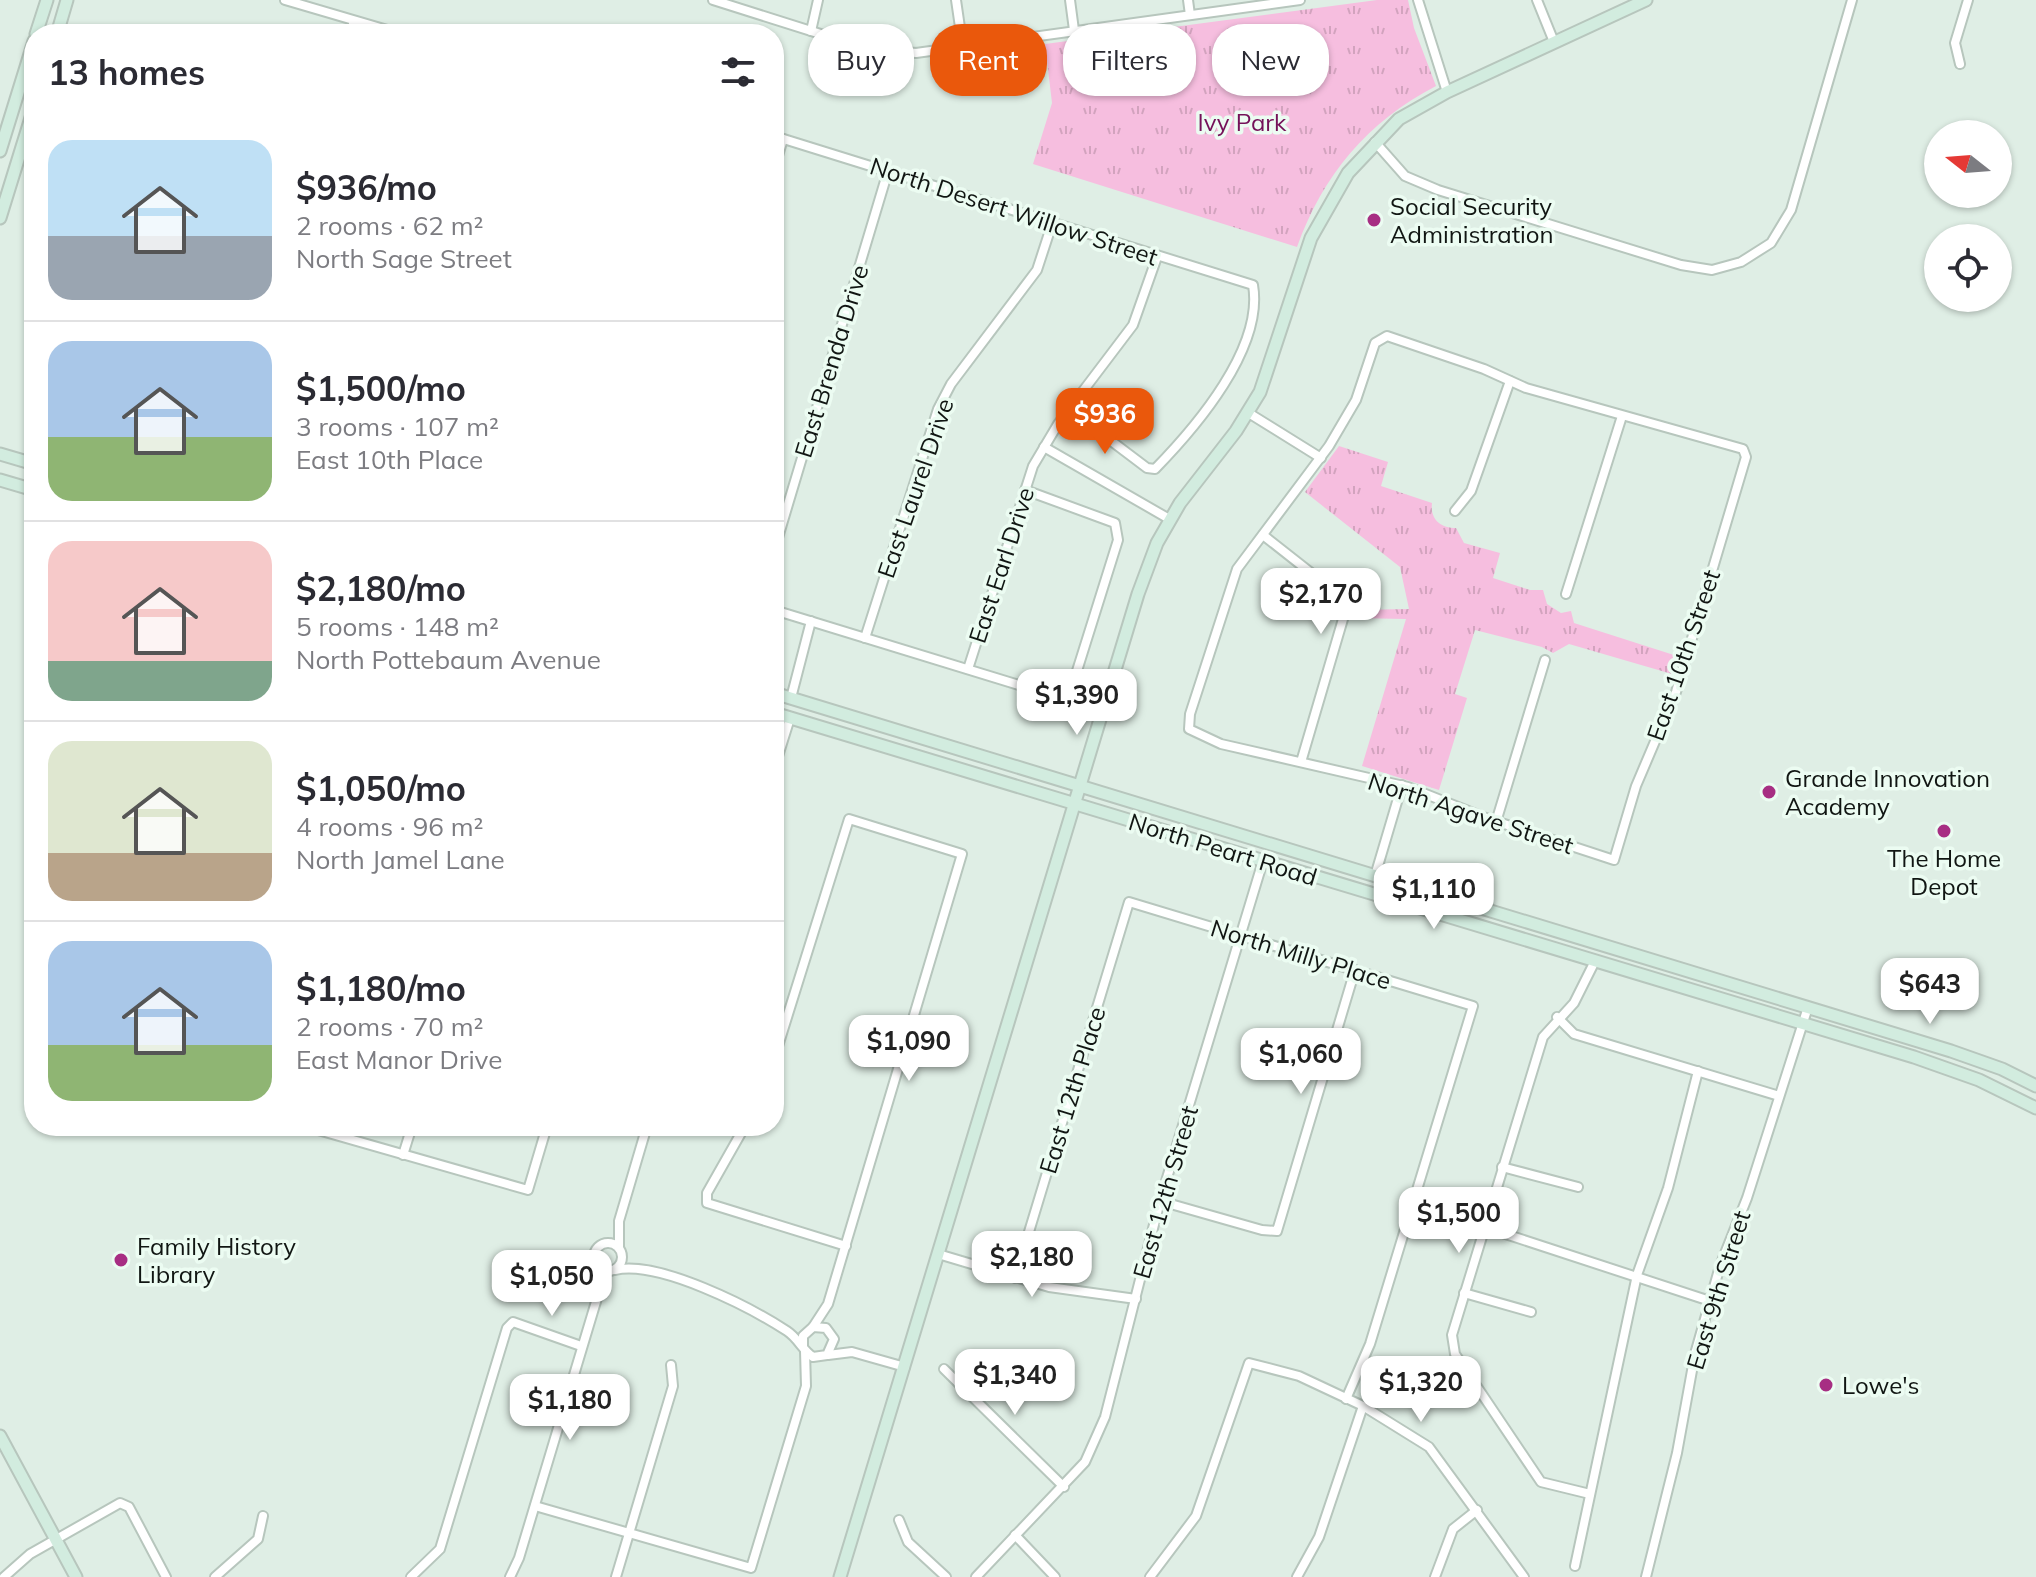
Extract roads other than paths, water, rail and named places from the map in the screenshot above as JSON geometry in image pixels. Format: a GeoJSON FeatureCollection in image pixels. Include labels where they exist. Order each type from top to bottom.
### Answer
{"type":"FeatureCollection","features":[{"type":"Feature","properties":{"kind":"street"},"geometry":{"type":"LineString","coordinates":[[39,24],[47,0]]}},
{"type":"Feature","properties":{"kind":"street"},"geometry":{"type":"LineString","coordinates":[[60,24],[67,0]]}},
{"type":"Feature","properties":{"kind":"street"},"geometry":{"type":"LineString","coordinates":[[285,0],[365,24]]}},
{"type":"Feature","properties":{"kind":"street"},"geometry":{"type":"LineString","coordinates":[[713,0],[808,30]]}},
{"type":"Feature","properties":{"kind":"street"},"geometry":{"type":"LineString","coordinates":[[813,24],[818,0]]}},
{"type":"Feature","properties":{"kind":"street"},"geometry":{"type":"LineString","coordinates":[[956,0],[960,24]]}},
{"type":"Feature","properties":{"kind":"street"},"geometry":{"type":"LineString","coordinates":[[1070,0],[1073,24]]}},
{"type":"Feature","properties":{"kind":"street"},"geometry":{"type":"LineString","coordinates":[[1188,0],[1190,15]]}},
{"type":"Feature","properties":{"kind":"street"},"geometry":{"type":"LineString","coordinates":[[1120,24],[1300,0]]}},
{"type":"Feature","properties":{"kind":"street"},"geometry":{"type":"LineString","coordinates":[[1418,0],[1447,92]]}},
{"type":"Feature","properties":{"kind":"street"},"geometry":{"type":"LineString","coordinates":[[1537,0],[1554,42]]}},
{"type":"Feature","properties":{"kind":"street"},"geometry":{"type":"LineString","coordinates":[[840,1577],[1138,594],[1157,543],[1260,392],[1280,341],[1311,238],[1348,173],[1399,119],[1447,92],[1646,0]]}},
{"type":"Feature","properties":{"kind":"street"},"geometry":{"type":"LineString","coordinates":[[1375,142],[1405,176],[1438,190],[1681,265],[1712,270],[1741,262],[1771,243],[1791,210],[1852,0]]}},
{"type":"Feature","properties":{"kind":"street"},"geometry":{"type":"LineString","coordinates":[[1960,64],[1955,43],[1968,0]]}},
{"type":"Feature","properties":{"kind":"street"},"geometry":{"type":"LineString","coordinates":[[0,151],[24,73]]}},
{"type":"Feature","properties":{"kind":"street","name":"North Desert Willow Street"},"geometry":{"type":"LineString","coordinates":[[784,139],[1253,285],[1256,299],[1232,369],[1218,396],[1189,435],[1155,469],[1147,468],[1069,409]]}},
{"type":"Feature","properties":{"kind":"street"},"geometry":{"type":"LineString","coordinates":[[0,218],[24,140]]}},
{"type":"Feature","properties":{"kind":"street","name":"East Brenda Drive"},"geometry":{"type":"LineString","coordinates":[[784,518],[888,171]]}},
{"type":"Feature","properties":{"kind":"street","name":"East Laurel Drive"},"geometry":{"type":"LineString","coordinates":[[865,638],[938,409],[951,384],[1037,270],[1052,224]]}},
{"type":"Feature","properties":{"kind":"street","name":"East Earl Drive"},"geometry":{"type":"LineString","coordinates":[[968,669],[1025,490],[1044,447],[1133,325],[1157,257]]}},
{"type":"Feature","properties":{"kind":"street"},"geometry":{"type":"LineString","coordinates":[[1301,762],[1348,602],[1263,535],[1321,458],[1356,400],[1375,343],[1387,336],[1510,381],[1622,416],[1566,594]]}},
{"type":"Feature","properties":{"kind":"street"},"geometry":{"type":"LineString","coordinates":[[1455,511],[1471,491],[1510,381]]}},
{"type":"Feature","properties":{"kind":"street"},"geometry":{"type":"LineString","coordinates":[[1247,412],[1321,458]]}},
{"type":"Feature","properties":{"kind":"street","name":"East 10th Street"},"geometry":{"type":"LineString","coordinates":[[1614,860],[1636,786],[1676,692],[1746,457],[1743,449],[1622,416]]}},
{"type":"Feature","properties":{"kind":"street"},"geometry":{"type":"LineString","coordinates":[[1044,447],[1171,520]]}},
{"type":"Feature","properties":{"kind":"street"},"geometry":{"type":"LineString","coordinates":[[0,454],[24,461]]}},
{"type":"Feature","properties":{"kind":"street"},"geometry":{"type":"LineString","coordinates":[[0,480],[24,487]]}},
{"type":"Feature","properties":{"kind":"street"},"geometry":{"type":"LineString","coordinates":[[784,613],[1050,694],[1071,690],[1118,540],[1115,523],[1025,490]]}},
{"type":"Feature","properties":{"kind":"street","name":"North Agave Street"},"geometry":{"type":"LineString","coordinates":[[1263,535],[1237,569],[1190,714],[1189,729],[1221,744],[1402,785],[1496,822],[1614,860]]}},
{"type":"Feature","properties":{"kind":"street"},"geometry":{"type":"LineString","coordinates":[[791,698],[811,621]]}},
{"type":"Feature","properties":{"kind":"street"},"geometry":{"type":"LineString","coordinates":[[1496,822],[1545,660]]}},
{"type":"Feature","properties":{"kind":"street","name":"North Peart Road"},"geometry":{"type":"LineString","coordinates":[[784,696],[1951,1051],[2002,1069],[2036,1086]]}},
{"type":"Feature","properties":{"kind":"street","name":"North Peart Road"},"geometry":{"type":"LineString","coordinates":[[784,716],[1956,1071],[2036,1108]]}},
{"type":"Feature","properties":{"kind":"street"},"geometry":{"type":"LineString","coordinates":[[784,737],[790,718]]}},
{"type":"Feature","properties":{"kind":"street"},"geometry":{"type":"LineString","coordinates":[[1375,876],[1402,785]]}},
{"type":"Feature","properties":{"kind":"street"},"geometry":{"type":"LineString","coordinates":[[784,1015],[849,819],[962,854],[828,1304],[803,1336],[806,1386]]}},
{"type":"Feature","properties":{"kind":"street","name":"East 12th Street"},"geometry":{"type":"LineString","coordinates":[[976,1577],[1085,1462],[1105,1417],[1160,1201],[1263,861]]}},
{"type":"Feature","properties":{"kind":"street","name":"North Milly Place"},"geometry":{"type":"LineString","coordinates":[[1129,902],[1473,1006],[1370,1344],[1346,1399]]}},
{"type":"Feature","properties":{"kind":"street","name":"East 12th Place"},"geometry":{"type":"LineString","coordinates":[[1015,1278],[1129,902]]}},
{"type":"Feature","properties":{"kind":"street"},"geometry":{"type":"LineString","coordinates":[[1590,1494],[1541,1482],[1455,1354],[1452,1335],[1543,1037],[1557,1017],[1574,1003],[1595,961]]}},
{"type":"Feature","properties":{"kind":"street"},"geometry":{"type":"LineString","coordinates":[[1160,1201],[1262,1230],[1277,1231],[1355,970]]}},
{"type":"Feature","properties":{"kind":"street","name":"East 9th Street"},"geometry":{"type":"LineString","coordinates":[[1646,1577],[1677,1453],[1695,1354],[1710,1301],[1808,1007]]}},
{"type":"Feature","properties":{"kind":"street"},"geometry":{"type":"LineString","coordinates":[[1557,1017],[1574,1034],[1779,1096]]}},
{"type":"Feature","properties":{"kind":"street"},"geometry":{"type":"LineString","coordinates":[[1575,1566],[1636,1279],[1668,1188],[1698,1071]]}},
{"type":"Feature","properties":{"kind":"street"},"geometry":{"type":"LineString","coordinates":[[338,1136],[528,1190],[544,1136]]}},
{"type":"Feature","properties":{"kind":"street"},"geometry":{"type":"LineString","coordinates":[[403,1155],[409,1136]]}},
{"type":"Feature","properties":{"kind":"street"},"geometry":{"type":"LineString","coordinates":[[598,1295],[622,1263],[619,1221],[645,1136]]}},
{"type":"Feature","properties":{"kind":"street"},"geometry":{"type":"LineString","coordinates":[[739,1136],[707,1193],[707,1203],[846,1246]]}},
{"type":"Feature","properties":{"kind":"street"},"geometry":{"type":"LineString","coordinates":[[1502,1167],[1578,1187]]}},
{"type":"Feature","properties":{"kind":"street"},"geometry":{"type":"LineString","coordinates":[[510,1577],[535,1506],[598,1295],[600,1280],[595,1252],[619,1221]]}},
{"type":"Feature","properties":{"kind":"street"},"geometry":{"type":"LineString","coordinates":[[1484,1227],[1710,1301]]}},
{"type":"Feature","properties":{"kind":"street"},"geometry":{"type":"LineString","coordinates":[[600,1245],[608,1243],[620,1248],[642,1267],[685,1282],[783,1329],[813,1357],[852,1352],[905,1367]]}},
{"type":"Feature","properties":{"kind":"street"},"geometry":{"type":"LineString","coordinates":[[938,1254],[1049,1287],[1136,1299]]}},
{"type":"Feature","properties":{"kind":"street"},"geometry":{"type":"LineString","coordinates":[[596,1265],[602,1271],[642,1267]]}},
{"type":"Feature","properties":{"kind":"street"},"geometry":{"type":"LineString","coordinates":[[1464,1293],[1531,1312]]}},
{"type":"Feature","properties":{"kind":"street"},"geometry":{"type":"LineString","coordinates":[[535,1506],[751,1568],[806,1386],[834,1344],[828,1304]]}},
{"type":"Feature","properties":{"kind":"street"},"geometry":{"type":"LineString","coordinates":[[411,1577],[440,1549],[507,1328],[513,1322],[581,1346]]}},
{"type":"Feature","properties":{"kind":"street"},"geometry":{"type":"LineString","coordinates":[[783,1329],[811,1328],[831,1333],[852,1352]]}},
{"type":"Feature","properties":{"kind":"street"},"geometry":{"type":"LineString","coordinates":[[1150,1577],[1196,1516],[1249,1363],[1299,1376],[1363,1406],[1429,1447],[1524,1577]]}},
{"type":"Feature","properties":{"kind":"street"},"geometry":{"type":"LineString","coordinates":[[616,1577],[673,1386],[671,1365]]}},
{"type":"Feature","properties":{"kind":"street"},"geometry":{"type":"LineString","coordinates":[[944,1369],[1064,1487]]}},
{"type":"Feature","properties":{"kind":"street"},"geometry":{"type":"LineString","coordinates":[[1297,1577],[1319,1537],[1363,1406]]}},
{"type":"Feature","properties":{"kind":"street"},"geometry":{"type":"LineString","coordinates":[[0,1436],[76,1577]]}},
{"type":"Feature","properties":{"kind":"street"},"geometry":{"type":"LineString","coordinates":[[4,1577],[19,1561],[120,1503],[129,1507],[166,1577]]}},
{"type":"Feature","properties":{"kind":"street"},"geometry":{"type":"LineString","coordinates":[[1435,1577],[1453,1529],[1477,1510]]}},
{"type":"Feature","properties":{"kind":"street"},"geometry":{"type":"LineString","coordinates":[[215,1577],[258,1539],[263,1516]]}},
{"type":"Feature","properties":{"kind":"street"},"geometry":{"type":"LineString","coordinates":[[899,1520],[908,1542],[946,1577]]}},
{"type":"Feature","properties":{"kind":"street"},"geometry":{"type":"LineString","coordinates":[[1015,1535],[1055,1577]]}},
{"type":"Feature","properties":{"kind":"place","name":"Social Security Administration"},"geometry":{"type":"Point","coordinates":[1374,220]}},
{"type":"Feature","properties":{"kind":"place","name":"Grande Innovation Academy"},"geometry":{"type":"Point","coordinates":[1769,792]}},
{"type":"Feature","properties":{"kind":"place","name":"The Home Depot"},"geometry":{"type":"Point","coordinates":[1944,831]}},
{"type":"Feature","properties":{"kind":"place","name":"Family History Library"},"geometry":{"type":"Point","coordinates":[121,1260]}},
{"type":"Feature","properties":{"kind":"place","name":"Lowe's"},"geometry":{"type":"Point","coordinates":[1826,1385]}},
{"type":"Feature","properties":{"kind":"park label","name":"Ivy Park"},"geometry":{"type":"Point","coordinates":[1242,122]}}]}
